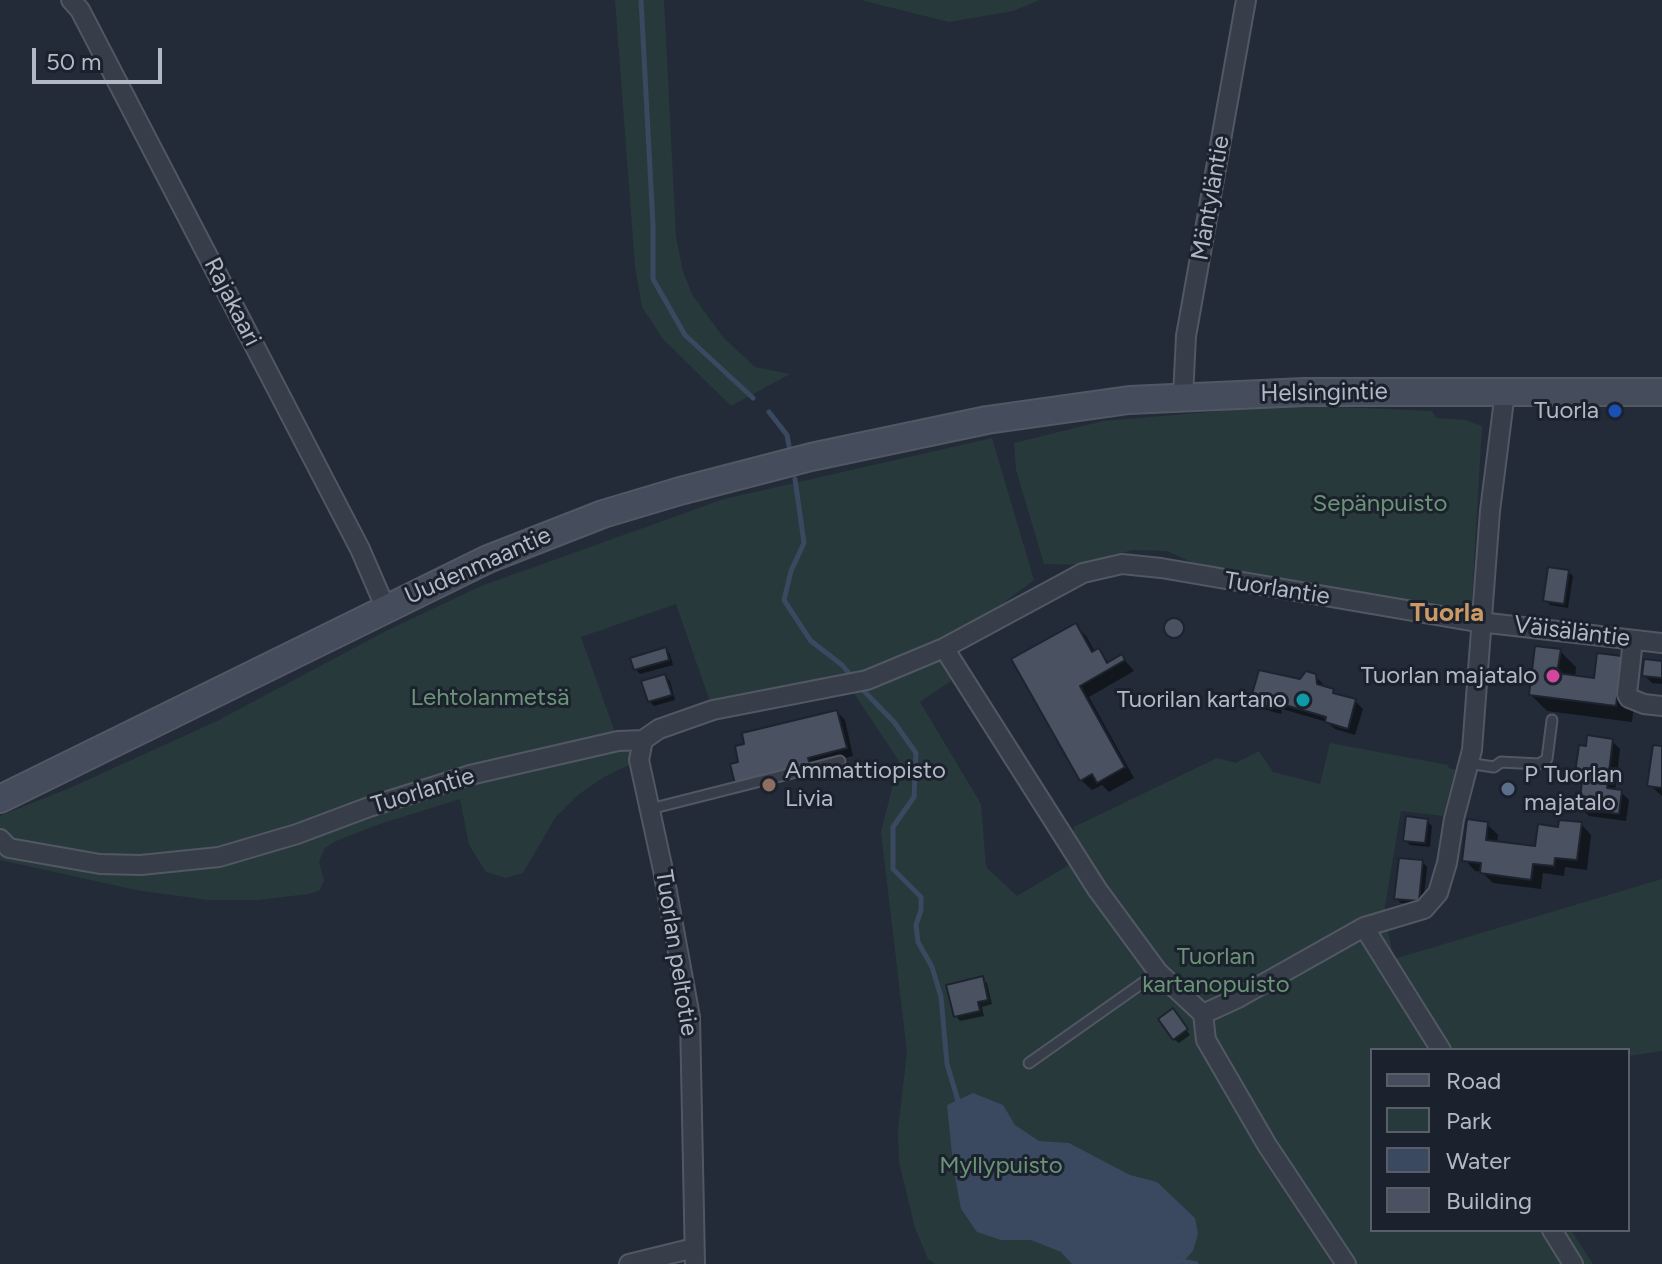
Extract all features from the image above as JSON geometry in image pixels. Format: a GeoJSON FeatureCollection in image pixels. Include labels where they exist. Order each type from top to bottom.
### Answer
{"type":"FeatureCollection","features":[{"type":"Feature","properties":{"kind":"main road","name":"Helsingintie"},"geometry":{"type":"LineString","coordinates":[[987,420],[1129,400],[1183,397],[1305,392],[1662,392]]}},
{"type":"Feature","properties":{"kind":"main road","name":"Uudenmaantie"},"geometry":{"type":"LineString","coordinates":[[0,799],[488,559],[603,514],[811,457],[987,420]]}},
{"type":"Feature","properties":{"kind":"street","name":"Rajakaari"},"geometry":{"type":"LineString","coordinates":[[71,0],[80,10],[360,549],[386,609]]}},
{"type":"Feature","properties":{"kind":"street","name":"Mäntyläntie"},"geometry":{"type":"LineString","coordinates":[[1183,397],[1186,336],[1246,0]]}},
{"type":"Feature","properties":{"kind":"street"},"geometry":{"type":"LineString","coordinates":[[1203,1014],[1238,998],[1364,927],[1424,909],[1438,893],[1472,750],[1490,511],[1505,392]]}},
{"type":"Feature","properties":{"kind":"street","name":"Tuorlantie"},"geometry":{"type":"LineString","coordinates":[[3,847],[100,864],[141,865],[219,857],[285,838],[470,775],[618,741],[643,740],[659,729],[713,710],[867,680],[944,648],[1083,573],[1122,564],[1481,622]]}},
{"type":"Feature","properties":{"kind":"street","name":"Väisäläntie"},"geometry":{"type":"LineString","coordinates":[[1481,622],[1662,643]]}},
{"type":"Feature","properties":{"kind":"street"},"geometry":{"type":"LineString","coordinates":[[1633,640],[1627,694],[1629,698],[1644,704],[1662,706]]}},
{"type":"Feature","properties":{"kind":"street"},"geometry":{"type":"LineString","coordinates":[[944,648],[1097,889],[1158,972],[1203,1014],[1206,1040],[1267,1145],[1346,1264]]}},
{"type":"Feature","properties":{"kind":"street","name":"Tuorlan peltotie"},"geometry":{"type":"LineString","coordinates":[[643,740],[639,760],[690,1017],[694,1256]]}},
{"type":"Feature","properties":{"kind":"street"},"geometry":{"type":"LineString","coordinates":[[1364,927],[1440,1048]]}},
{"type":"Feature","properties":{"kind":"street"},"geometry":{"type":"LineString","coordinates":[[1553,1232],[1573,1264]]}},
{"type":"Feature","properties":{"kind":"street"},"geometry":{"type":"LineString","coordinates":[[629,1264],[694,1256]]}},
{"type":"Feature","properties":{"kind":"lane"},"geometry":{"type":"LineString","coordinates":[[1467,763],[1494,767],[1501,762],[1539,764],[1547,759],[1552,720]]}},
{"type":"Feature","properties":{"kind":"lane"},"geometry":{"type":"LineString","coordinates":[[650,809],[840,761]]}},
{"type":"Feature","properties":{"kind":"lane"},"geometry":{"type":"LineString","coordinates":[[1029,1063],[1158,972]]}},
{"type":"Feature","properties":{"kind":"green space"},"geometry":{"type":"Polygon","coordinates":[[[615,0],[664,0],[676,237],[683,272],[693,296],[723,337],[755,367],[790,374],[731,406],[663,339],[642,307],[635,266],[615,0]]]}},
{"type":"Feature","properties":{"kind":"green space"},"geometry":{"type":"Polygon","coordinates":[[[861,0],[1040,0],[1013,11],[949,22],[861,0]]]}},
{"type":"Feature","properties":{"kind":"green space","name":"Sepänpuisto"},"geometry":{"type":"Polygon","coordinates":[[[1292,405],[1432,411],[1436,418],[1466,420],[1482,426],[1471,616],[1209,570],[1167,551],[1132,550],[1082,565],[1044,564],[1016,470],[1014,443],[1103,421],[1292,405]]]}},
{"type":"Feature","properties":{"kind":"green space"},"geometry":{"type":"Polygon","coordinates":[[[992,438],[1034,580],[944,647],[961,674],[920,702],[981,804],[986,867],[1017,896],[1079,859],[1070,845],[1074,827],[1217,758],[1236,763],[1259,751],[1273,772],[1320,784],[1330,743],[1448,765],[1455,770],[1443,816],[1401,811],[1384,912],[1394,959],[1662,879],[1662,1051],[1630,1056],[1630,1048],[1370,1048],[1370,1232],[1572,1232],[1593,1264],[935,1264],[928,1259],[915,1228],[899,1162],[898,1130],[907,1052],[881,832],[899,761],[847,683],[713,710],[676,604],[581,637],[618,741],[643,740],[639,760],[604,777],[578,795],[555,818],[523,873],[506,878],[486,872],[469,845],[460,799],[336,841],[325,848],[319,861],[324,881],[319,891],[308,894],[258,900],[207,900],[136,890],[0,860],[0,854],[8,848],[0,839],[0,816],[217,721],[386,631],[481,586],[724,499],[992,438]]]}},
{"type":"Feature","properties":{"kind":"water"},"geometry":{"type":"Polygon","coordinates":[[[973,1093],[1003,1105],[1015,1125],[1039,1141],[1069,1143],[1130,1175],[1157,1182],[1195,1218],[1198,1234],[1193,1251],[1181,1264],[1072,1264],[1061,1252],[1031,1240],[1001,1240],[977,1232],[961,1209],[947,1105],[973,1093]]]}},
{"type":"Feature","properties":{"kind":"building"},"geometry":{"type":"Polygon","coordinates":[[[1548,567],[1569,570],[1564,604],[1543,601],[1548,567]]]}},
{"type":"Feature","properties":{"kind":"building"},"geometry":{"type":"Polygon","coordinates":[[[1174,618],[1181,621],[1184,628],[1181,635],[1174,638],[1167,635],[1164,628],[1167,621],[1174,618]]]}},
{"type":"Feature","properties":{"kind":"building"},"geometry":{"type":"Polygon","coordinates":[[[1076,623],[1092,652],[1099,648],[1107,663],[1122,654],[1125,660],[1080,686],[1125,767],[1097,783],[1092,774],[1080,781],[1011,659],[1076,623]]]}},
{"type":"Feature","properties":{"kind":"building","name":"Tuorlan majatalo"},"geometry":{"type":"Polygon","coordinates":[[[1535,646],[1561,649],[1557,673],[1594,678],[1597,653],[1622,656],[1616,706],[1529,695],[1535,646]]]}},
{"type":"Feature","properties":{"kind":"building"},"geometry":{"type":"Polygon","coordinates":[[[666,647],[669,660],[634,670],[630,658],[666,647]]]}},
{"type":"Feature","properties":{"kind":"building"},"geometry":{"type":"Polygon","coordinates":[[[1644,659],[1662,661],[1662,678],[1642,676],[1644,659]]]}},
{"type":"Feature","properties":{"kind":"building","name":"Tuorilan kartano"},"geometry":{"type":"Polygon","coordinates":[[[1259,670],[1300,679],[1306,671],[1316,674],[1317,684],[1334,689],[1333,693],[1356,699],[1348,729],[1325,722],[1326,717],[1275,702],[1273,708],[1250,701],[1259,670]]]}},
{"type":"Feature","properties":{"kind":"building"},"geometry":{"type":"Polygon","coordinates":[[[665,674],[672,695],[648,702],[641,681],[665,674]]]}},
{"type":"Feature","properties":{"kind":"building"},"geometry":{"type":"Polygon","coordinates":[[[837,710],[847,748],[808,758],[810,765],[735,784],[730,764],[738,762],[735,746],[744,744],[742,733],[837,710]]]}},
{"type":"Feature","properties":{"kind":"building"},"geometry":{"type":"Polygon","coordinates":[[[1587,735],[1613,739],[1607,788],[1622,790],[1619,814],[1579,809],[1582,781],[1574,780],[1579,745],[1586,746],[1587,735]]]}},
{"type":"Feature","properties":{"kind":"building"},"geometry":{"type":"Polygon","coordinates":[[[1653,745],[1662,746],[1662,788],[1647,786],[1653,745]]]}},
{"type":"Feature","properties":{"kind":"building"},"geometry":{"type":"Polygon","coordinates":[[[1406,816],[1428,819],[1425,843],[1403,841],[1406,816]]]}},
{"type":"Feature","properties":{"kind":"building"},"geometry":{"type":"Polygon","coordinates":[[[1467,819],[1488,822],[1486,840],[1535,846],[1538,824],[1558,827],[1559,820],[1582,822],[1577,860],[1555,858],[1554,866],[1533,864],[1531,880],[1480,873],[1481,863],[1462,861],[1467,819]]]}},
{"type":"Feature","properties":{"kind":"building"},"geometry":{"type":"Polygon","coordinates":[[[1399,858],[1423,860],[1419,901],[1394,899],[1399,858]]]}},
{"type":"Feature","properties":{"kind":"building"},"geometry":{"type":"Polygon","coordinates":[[[983,976],[988,1000],[978,1002],[980,1011],[954,1017],[946,985],[983,976]]]}},
{"type":"Feature","properties":{"kind":"building"},"geometry":{"type":"Polygon","coordinates":[[[1173,1008],[1188,1029],[1173,1040],[1158,1019],[1173,1008]]]}},
{"type":"Feature","properties":{"kind":"waterway"},"geometry":{"type":"LineString","coordinates":[[641,0],[653,279],[685,335],[753,398]]}},
{"type":"Feature","properties":{"kind":"waterway"},"geometry":{"type":"LineString","coordinates":[[769,412],[787,435],[789,446]]}},
{"type":"Feature","properties":{"kind":"waterway"},"geometry":{"type":"LineString","coordinates":[[795,479],[804,543],[791,571],[784,600],[811,641],[842,665],[853,678]]}},
{"type":"Feature","properties":{"kind":"waterway"},"geometry":{"type":"LineString","coordinates":[[859,686],[894,722],[916,753],[914,797],[893,827],[893,869],[921,897],[916,925],[918,942],[932,967],[941,997],[947,1064],[959,1104]]}},
{"type":"Feature","properties":{"kind":"waterway"},"geometry":{"type":"LineString","coordinates":[[1177,1260],[1196,1264]]}},
{"type":"Feature","properties":{"kind":"place","name":"Tuorla"},"geometry":{"type":"Point","coordinates":[1615,411]}},
{"type":"Feature","properties":{"kind":"place","name":"Tuorlan majatalo"},"geometry":{"type":"Point","coordinates":[1553,676]}},
{"type":"Feature","properties":{"kind":"place","name":"Tuorilan kartano"},"geometry":{"type":"Point","coordinates":[1303,700]}},
{"type":"Feature","properties":{"kind":"place","name":"Ammattiopisto Livia"},"geometry":{"type":"Point","coordinates":[769,785]}},
{"type":"Feature","properties":{"kind":"place","name":"P Tuorlan majatalo"},"geometry":{"type":"Point","coordinates":[1508,789]}},
{"type":"Feature","properties":{"kind":"district","name":"Tuorla"},"geometry":{"type":"Point","coordinates":[1447,613]}},
{"type":"Feature","properties":{"kind":"park label","name":"Lehtolanmetsä"},"geometry":{"type":"Point","coordinates":[490,698]}},
{"type":"Feature","properties":{"kind":"park label","name":"Tuorlan kartanopuisto"},"geometry":{"type":"Point","coordinates":[1216,971]}},
{"type":"Feature","properties":{"kind":"park label","name":"Myllypuisto"},"geometry":{"type":"Point","coordinates":[1001,1166]}}]}
